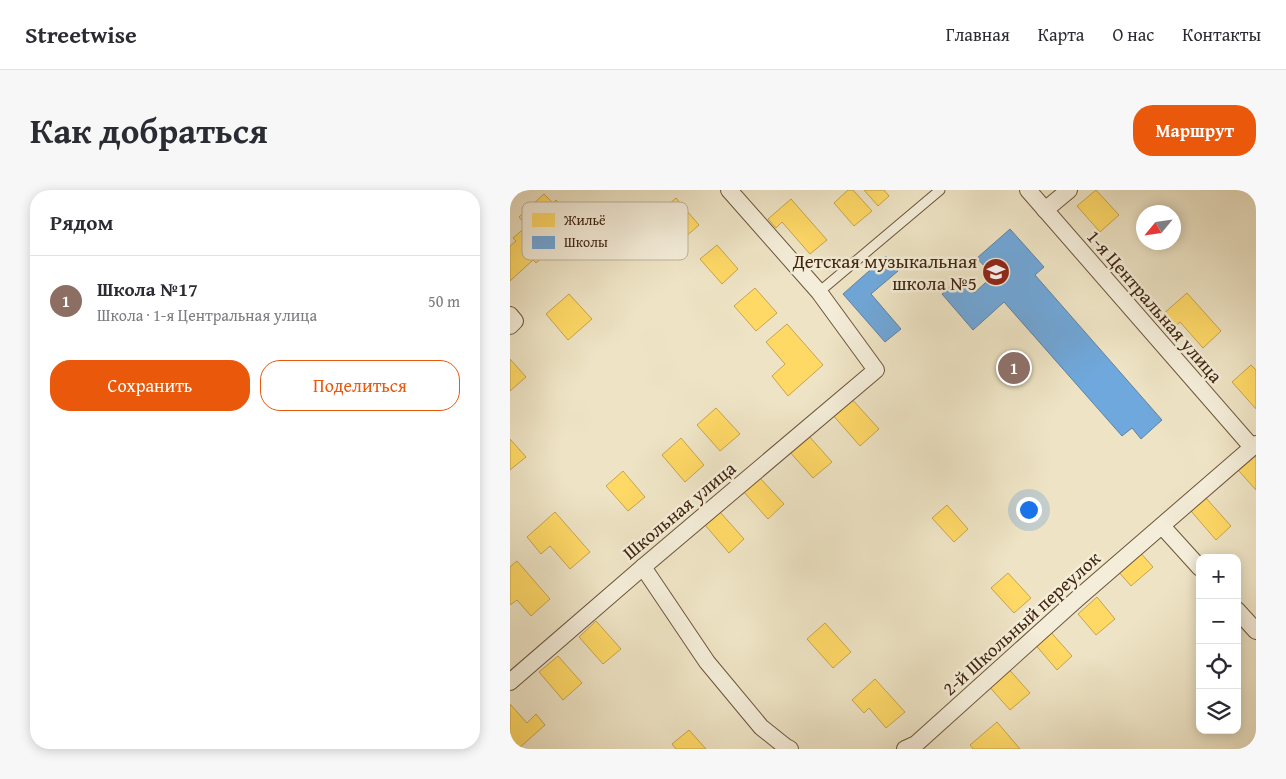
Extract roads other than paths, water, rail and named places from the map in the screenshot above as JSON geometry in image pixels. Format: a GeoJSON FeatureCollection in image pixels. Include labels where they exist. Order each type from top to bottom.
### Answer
{"type":"FeatureCollection","features":[{"type":"Feature","properties":{"kind":"street"},"geometry":{"type":"LineString","coordinates":[[728,190],[818,292]]}},
{"type":"Feature","properties":{"kind":"street","name":"1-я Центральная улица"},"geometry":{"type":"LineString","coordinates":[[1028,190],[1254,446]]}},
{"type":"Feature","properties":{"kind":"street"},"geometry":{"type":"LineString","coordinates":[[1045,210],[1069,190]]}},
{"type":"Feature","properties":{"kind":"street","name":"Школьная улица"},"geometry":{"type":"LineString","coordinates":[[510,682],[643,566],[876,370],[818,292]]}},
{"type":"Feature","properties":{"kind":"street"},"geometry":{"type":"LineString","coordinates":[[510,315],[515,321],[510,326]]}},
{"type":"Feature","properties":{"kind":"street","name":"2-й Школьный переулок"},"geometry":{"type":"LineString","coordinates":[[904,749],[916,744],[1077,599],[1254,446]]}},
{"type":"Feature","properties":{"kind":"street"},"geometry":{"type":"LineString","coordinates":[[1162,526],[1196,564]]}},
{"type":"Feature","properties":{"kind":"street"},"geometry":{"type":"LineString","coordinates":[[643,566],[707,662],[761,727],[790,749]]}},
{"type":"Feature","properties":{"kind":"street"},"geometry":{"type":"LineString","coordinates":[[1241,614],[1256,631]]}},
{"type":"Feature","properties":{"kind":"lane"},"geometry":{"type":"LineString","coordinates":[[818,292],[940,190]]}},
{"type":"Feature","properties":{"kind":"place","name":"Детская музыкальная школа №5"},"geometry":{"type":"Point","coordinates":[996,272]}},
{"type":"Feature","properties":{"kind":"place","name":"Школа №17"},"geometry":{"type":"Point","coordinates":[1014,368]}}]}
